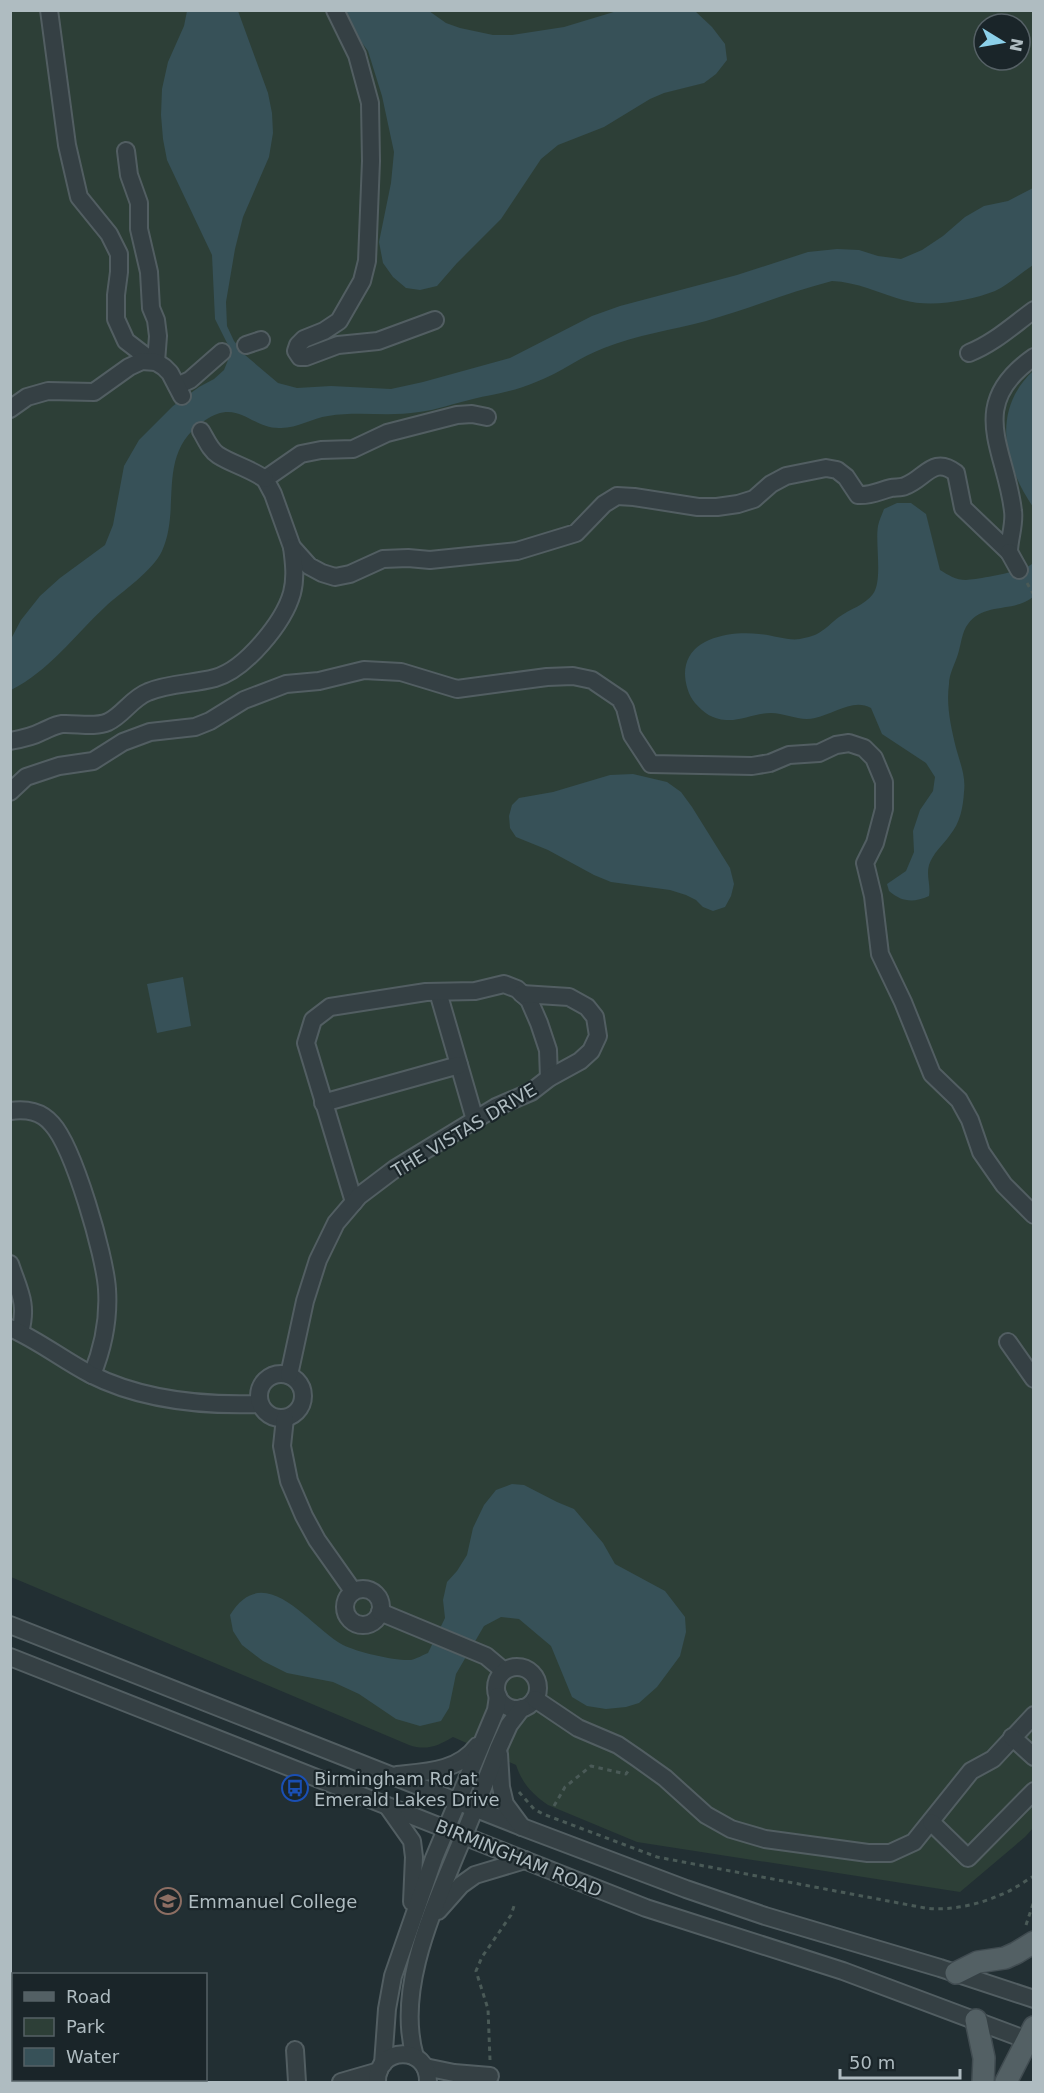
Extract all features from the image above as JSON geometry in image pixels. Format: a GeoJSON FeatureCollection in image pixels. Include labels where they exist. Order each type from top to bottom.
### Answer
{"type":"FeatureCollection","features":[{"type":"Feature","properties":{"kind":"main road"},"geometry":{"type":"LineString","coordinates":[[956,1973],[978,1962],[1016,1953],[1034,1942]]}},
{"type":"Feature","properties":{"kind":"main road"},"geometry":{"type":"LineString","coordinates":[[976,2020],[984,2058],[983,2082]]}},
{"type":"Feature","properties":{"kind":"main road"},"geometry":{"type":"LineString","coordinates":[[1006,2082],[1031,2036]]}},
{"type":"Feature","properties":{"kind":"street"},"geometry":{"type":"LineString","coordinates":[[49,10],[67,145],[78,197],[109,234],[119,254],[116,319],[126,341],[170,374],[179,391],[222,352]]}},
{"type":"Feature","properties":{"kind":"street"},"geometry":{"type":"LineString","coordinates":[[335,10],[357,55],[370,103],[371,161],[367,261],[362,281],[339,321],[324,332],[304,339],[296,351],[300,357],[306,357],[338,345],[378,341],[435,320]]}},
{"type":"Feature","properties":{"kind":"street"},"geometry":{"type":"LineString","coordinates":[[126,151],[129,175],[139,203],[139,229],[149,272],[151,308],[156,320],[158,336],[154,362]]}},
{"type":"Feature","properties":{"kind":"street"},"geometry":{"type":"LineString","coordinates":[[969,353],[994,341],[1034,310]]}},
{"type":"Feature","properties":{"kind":"street"},"geometry":{"type":"LineString","coordinates":[[1009,552],[1014,513],[997,449],[994,422],[997,399],[1007,382],[1022,365],[1034,357]]}},
{"type":"Feature","properties":{"kind":"street"},"geometry":{"type":"LineString","coordinates":[[10,409],[27,397],[48,391],[94,392],[129,367],[142,361],[154,362]]}},
{"type":"Feature","properties":{"kind":"street"},"geometry":{"type":"LineString","coordinates":[[265,479],[300,453],[353,449],[387,432],[457,415],[472,414],[487,417]]}},
{"type":"Feature","properties":{"kind":"street"},"geometry":{"type":"LineString","coordinates":[[10,741],[40,733],[52,726],[108,722],[146,692],[165,686],[214,679],[230,673],[244,662],[283,613],[292,593],[295,572],[292,547],[273,494],[265,479],[256,472],[218,455],[210,448],[201,431]]}},
{"type":"Feature","properties":{"kind":"street"},"geometry":{"type":"LineString","coordinates":[[292,547],[309,566],[335,577],[350,574],[383,559],[430,560],[517,551],[576,532],[604,504],[617,496],[633,496],[698,507],[727,506],[754,498],[771,484],[786,476],[826,468],[837,470],[846,477],[858,495],[869,496],[890,488],[906,486],[927,471],[937,467],[949,467],[956,473],[963,508],[1009,552],[1019,570]]}},
{"type":"Feature","properties":{"kind":"street"},"geometry":{"type":"LineString","coordinates":[[10,792],[26,777],[59,766],[93,761],[123,742],[150,732],[195,727],[210,721],[244,700],[286,684],[319,681],[364,670],[401,672],[457,689],[547,677],[573,676],[592,680],[620,699],[625,708],[632,735],[651,764],[752,766],[770,763],[789,756],[819,753],[836,745],[849,743],[864,748],[874,758],[884,782],[884,809],[866,863],[873,896],[880,954],[903,1002],[932,1074],[959,1100],[970,1120],[981,1152],[1004,1185],[1034,1215]]}},
{"type":"Feature","properties":{"kind":"street"},"geometry":{"type":"LineString","coordinates":[[354,1202],[306,1043],[313,1020],[330,1007],[374,999],[438,992],[475,991],[504,984],[517,989],[522,994],[569,997],[587,1007],[595,1017],[598,1036],[591,1051],[580,1061],[549,1078]]}},
{"type":"Feature","properties":{"kind":"street"},"geometry":{"type":"LineString","coordinates":[[438,992],[475,1120]]}},
{"type":"Feature","properties":{"kind":"street","name":"THE VISTAS DRIVE"},"geometry":{"type":"LineString","coordinates":[[289,1375],[305,1301],[318,1260],[336,1223],[359,1196],[396,1168],[496,1107],[531,1092],[549,1078],[548,1050],[529,1000],[522,994]]}},
{"type":"Feature","properties":{"kind":"street"},"geometry":{"type":"LineString","coordinates":[[323,1103],[459,1065]]}},
{"type":"Feature","properties":{"kind":"street"},"geometry":{"type":"LineString","coordinates":[[10,1111],[36,1112],[52,1124],[64,1143],[80,1184],[104,1264],[107,1289],[106,1327],[92,1375]]}},
{"type":"Feature","properties":{"kind":"street"},"geometry":{"type":"LineString","coordinates":[[10,1264],[24,1304],[25,1315],[15,1330],[92,1375],[154,1396],[210,1403],[260,1404]]}},
{"type":"Feature","properties":{"kind":"street"},"geometry":{"type":"LineString","coordinates":[[1008,1342],[1034,1379]]}},
{"type":"Feature","properties":{"kind":"street"},"geometry":{"type":"LineString","coordinates":[[282,1374],[289,1375],[300,1384],[303,1398],[297,1411],[285,1418],[270,1415],[260,1404],[260,1389],[268,1378],[282,1374]]}},
{"type":"Feature","properties":{"kind":"street"},"geometry":{"type":"LineString","coordinates":[[285,1418],[282,1446],[289,1481],[317,1540],[353,1592]]}},
{"type":"Feature","properties":{"kind":"street"},"geometry":{"type":"LineString","coordinates":[[359,1589],[371,1591],[380,1600],[380,1612],[372,1622],[360,1625],[349,1619],[346,1614],[345,1601],[353,1592],[359,1589]]}},
{"type":"Feature","properties":{"kind":"street"},"geometry":{"type":"LineString","coordinates":[[380,1612],[486,1656],[504,1671]]}},
{"type":"Feature","properties":{"kind":"street","name":"BIRMINGHAM ROAD"},"geometry":{"type":"LineString","coordinates":[[10,1625],[522,1827],[765,1916],[956,1973],[1034,1999]]}},
{"type":"Feature","properties":{"kind":"street","name":"BIRMINGHAM ROAD"},"geometry":{"type":"LineString","coordinates":[[10,1657],[646,1908],[843,1971],[976,2020],[1031,2036]]}},
{"type":"Feature","properties":{"kind":"street"},"geometry":{"type":"LineString","coordinates":[[380,2072],[391,1987],[411,1921],[457,1801],[496,1710],[497,1683],[504,1671],[512,1667],[520,1667],[528,1670],[534,1676],[538,1691],[509,1725],[430,1919],[418,1962],[410,2002],[409,2038],[423,2069]]}},
{"type":"Feature","properties":{"kind":"street"},"geometry":{"type":"LineString","coordinates":[[498,1696],[508,1707],[529,1704],[618,1745],[665,1778],[706,1815],[731,1829],[765,1839],[868,1853],[891,1853],[914,1842],[971,1771],[993,1759],[1034,1715]]}},
{"type":"Feature","properties":{"kind":"street"},"geometry":{"type":"LineString","coordinates":[[393,1776],[439,1770],[461,1762],[470,1755],[484,1736]]}},
{"type":"Feature","properties":{"kind":"street"},"geometry":{"type":"LineString","coordinates":[[1012,1737],[1034,1758]]}},
{"type":"Feature","properties":{"kind":"street"},"geometry":{"type":"LineString","coordinates":[[499,1748],[503,1798],[522,1827]]}},
{"type":"Feature","properties":{"kind":"street"},"geometry":{"type":"LineString","coordinates":[[931,1822],[968,1858],[1034,1791]]}},
{"type":"Feature","properties":{"kind":"street"},"geometry":{"type":"LineString","coordinates":[[388,1806],[406,1831],[412,1844],[414,1857],[411,1921]]}},
{"type":"Feature","properties":{"kind":"street"},"geometry":{"type":"LineString","coordinates":[[430,1919],[460,1885],[475,1875],[525,1860]]}},
{"type":"Feature","properties":{"kind":"street"},"geometry":{"type":"LineString","coordinates":[[295,2050],[297,2082]]}},
{"type":"Feature","properties":{"kind":"street"},"geometry":{"type":"LineString","coordinates":[[341,2082],[380,2072],[398,2055],[423,2069],[490,2076]]}},
{"type":"Feature","properties":{"kind":"street"},"geometry":{"type":"LineString","coordinates":[[445,2082],[463,2074]]}},
{"type":"Feature","properties":{"kind":"path"},"geometry":{"type":"LineString","coordinates":[[554,1806],[565,1787],[591,1766],[626,1774],[637,1758]]}},
{"type":"Feature","properties":{"kind":"path"},"geometry":{"type":"LineString","coordinates":[[516,1788],[534,1809],[543,1814],[646,1854],[925,1908],[964,1906],[1001,1895],[1034,1876]]}},
{"type":"Feature","properties":{"kind":"path"},"geometry":{"type":"LineString","coordinates":[[490,2076],[488,2009],[476,1971],[482,1957],[511,1915],[514,1906]]}},
{"type":"Feature","properties":{"kind":"green space"},"geometry":{"type":"Polygon","coordinates":[[[10,11],[1033,11],[1034,1827],[960,1892],[637,1842],[548,1805],[528,1788],[516,1765],[453,1737],[432,1747],[421,1748],[409,1745],[11,1577],[10,11]]]}},
{"type":"Feature","properties":{"kind":"water"},"geometry":{"type":"Polygon","coordinates":[[[187,11],[238,11],[268,93],[273,133],[269,157],[243,217],[226,302],[227,326],[234,341],[245,355],[278,383],[297,388],[331,386],[391,389],[510,358],[592,316],[620,306],[737,275],[808,252],[837,249],[859,250],[878,256],[901,259],[922,250],[965,217],[984,206],[1008,201],[1033,188],[1033,265],[995,291],[974,298],[938,303],[903,300],[859,286],[832,281],[706,321],[616,343],[521,388],[426,411],[339,415],[279,428],[260,424],[235,413],[216,414],[189,434],[180,449],[174,465],[168,534],[158,559],[105,607],[49,663],[11,690],[11,639],[21,620],[40,596],[60,578],[105,545],[113,525],[124,466],[139,440],[173,406],[214,379],[224,370],[228,360],[228,345],[215,319],[212,255],[167,160],[163,139],[162,89],[168,62],[184,26],[187,11]]]}},
{"type":"Feature","properties":{"kind":"water"},"geometry":{"type":"Polygon","coordinates":[[[338,11],[429,11],[446,23],[460,28],[493,35],[512,35],[564,27],[617,11],[695,11],[712,27],[725,44],[727,60],[716,74],[704,83],[664,93],[604,127],[558,145],[541,159],[501,219],[437,286],[420,290],[406,288],[393,277],[383,263],[379,242],[391,183],[394,152],[382,96],[368,51],[338,11]]]}},
{"type":"Feature","properties":{"kind":"water"},"geometry":{"type":"Polygon","coordinates":[[[1033,371],[1033,507],[1015,474],[1006,438],[1011,403],[1020,386],[1033,371]]]}},
{"type":"Feature","properties":{"kind":"water"},"geometry":{"type":"Polygon","coordinates":[[[897,503],[911,503],[926,514],[940,570],[952,577],[966,580],[981,578],[1012,572],[1033,563],[1033,597],[1017,605],[982,613],[975,617],[964,630],[950,676],[948,692],[951,724],[964,780],[964,798],[959,820],[929,865],[929,896],[918,900],[903,899],[894,895],[889,891],[887,884],[906,871],[914,852],[913,831],[920,810],[933,791],[935,777],[926,763],[882,734],[871,708],[864,705],[850,706],[809,719],[771,713],[732,720],[721,719],[709,715],[695,703],[685,679],[686,665],[690,655],[716,637],[749,633],[790,639],[804,638],[820,632],[839,617],[866,601],[873,594],[878,580],[879,522],[884,509],[897,503]]]}},
{"type":"Feature","properties":{"kind":"water"},"geometry":{"type":"Polygon","coordinates":[[[633,774],[667,782],[681,792],[692,807],[730,868],[734,884],[725,907],[713,911],[686,895],[670,890],[611,882],[548,850],[516,837],[510,828],[509,816],[512,805],[519,798],[553,792],[610,775],[633,774]]]}},
{"type":"Feature","properties":{"kind":"water"},"geometry":{"type":"Polygon","coordinates":[[[183,977],[191,1026],[157,1033],[147,984],[183,977]]]}},
{"type":"Feature","properties":{"kind":"water"},"geometry":{"type":"Polygon","coordinates":[[[512,1484],[524,1485],[574,1509],[603,1543],[615,1564],[665,1591],[685,1617],[686,1632],[680,1656],[657,1687],[639,1703],[606,1709],[587,1706],[572,1697],[551,1646],[519,1619],[501,1617],[484,1626],[456,1674],[449,1708],[441,1721],[420,1726],[396,1719],[359,1694],[333,1682],[287,1673],[263,1661],[242,1645],[233,1631],[230,1615],[244,1599],[258,1593],[272,1595],[287,1602],[349,1648],[376,1656],[404,1660],[428,1653],[445,1618],[443,1600],[447,1582],[467,1555],[473,1528],[484,1505],[496,1490],[512,1484]]]}},
{"type":"Feature","properties":{"kind":"place","name":"Birmingham Rd at Emerald Lakes Drive"},"geometry":{"type":"Point","coordinates":[295,1788]}},
{"type":"Feature","properties":{"kind":"place","name":"Emmanuel College"},"geometry":{"type":"Point","coordinates":[168,1901]}}]}
